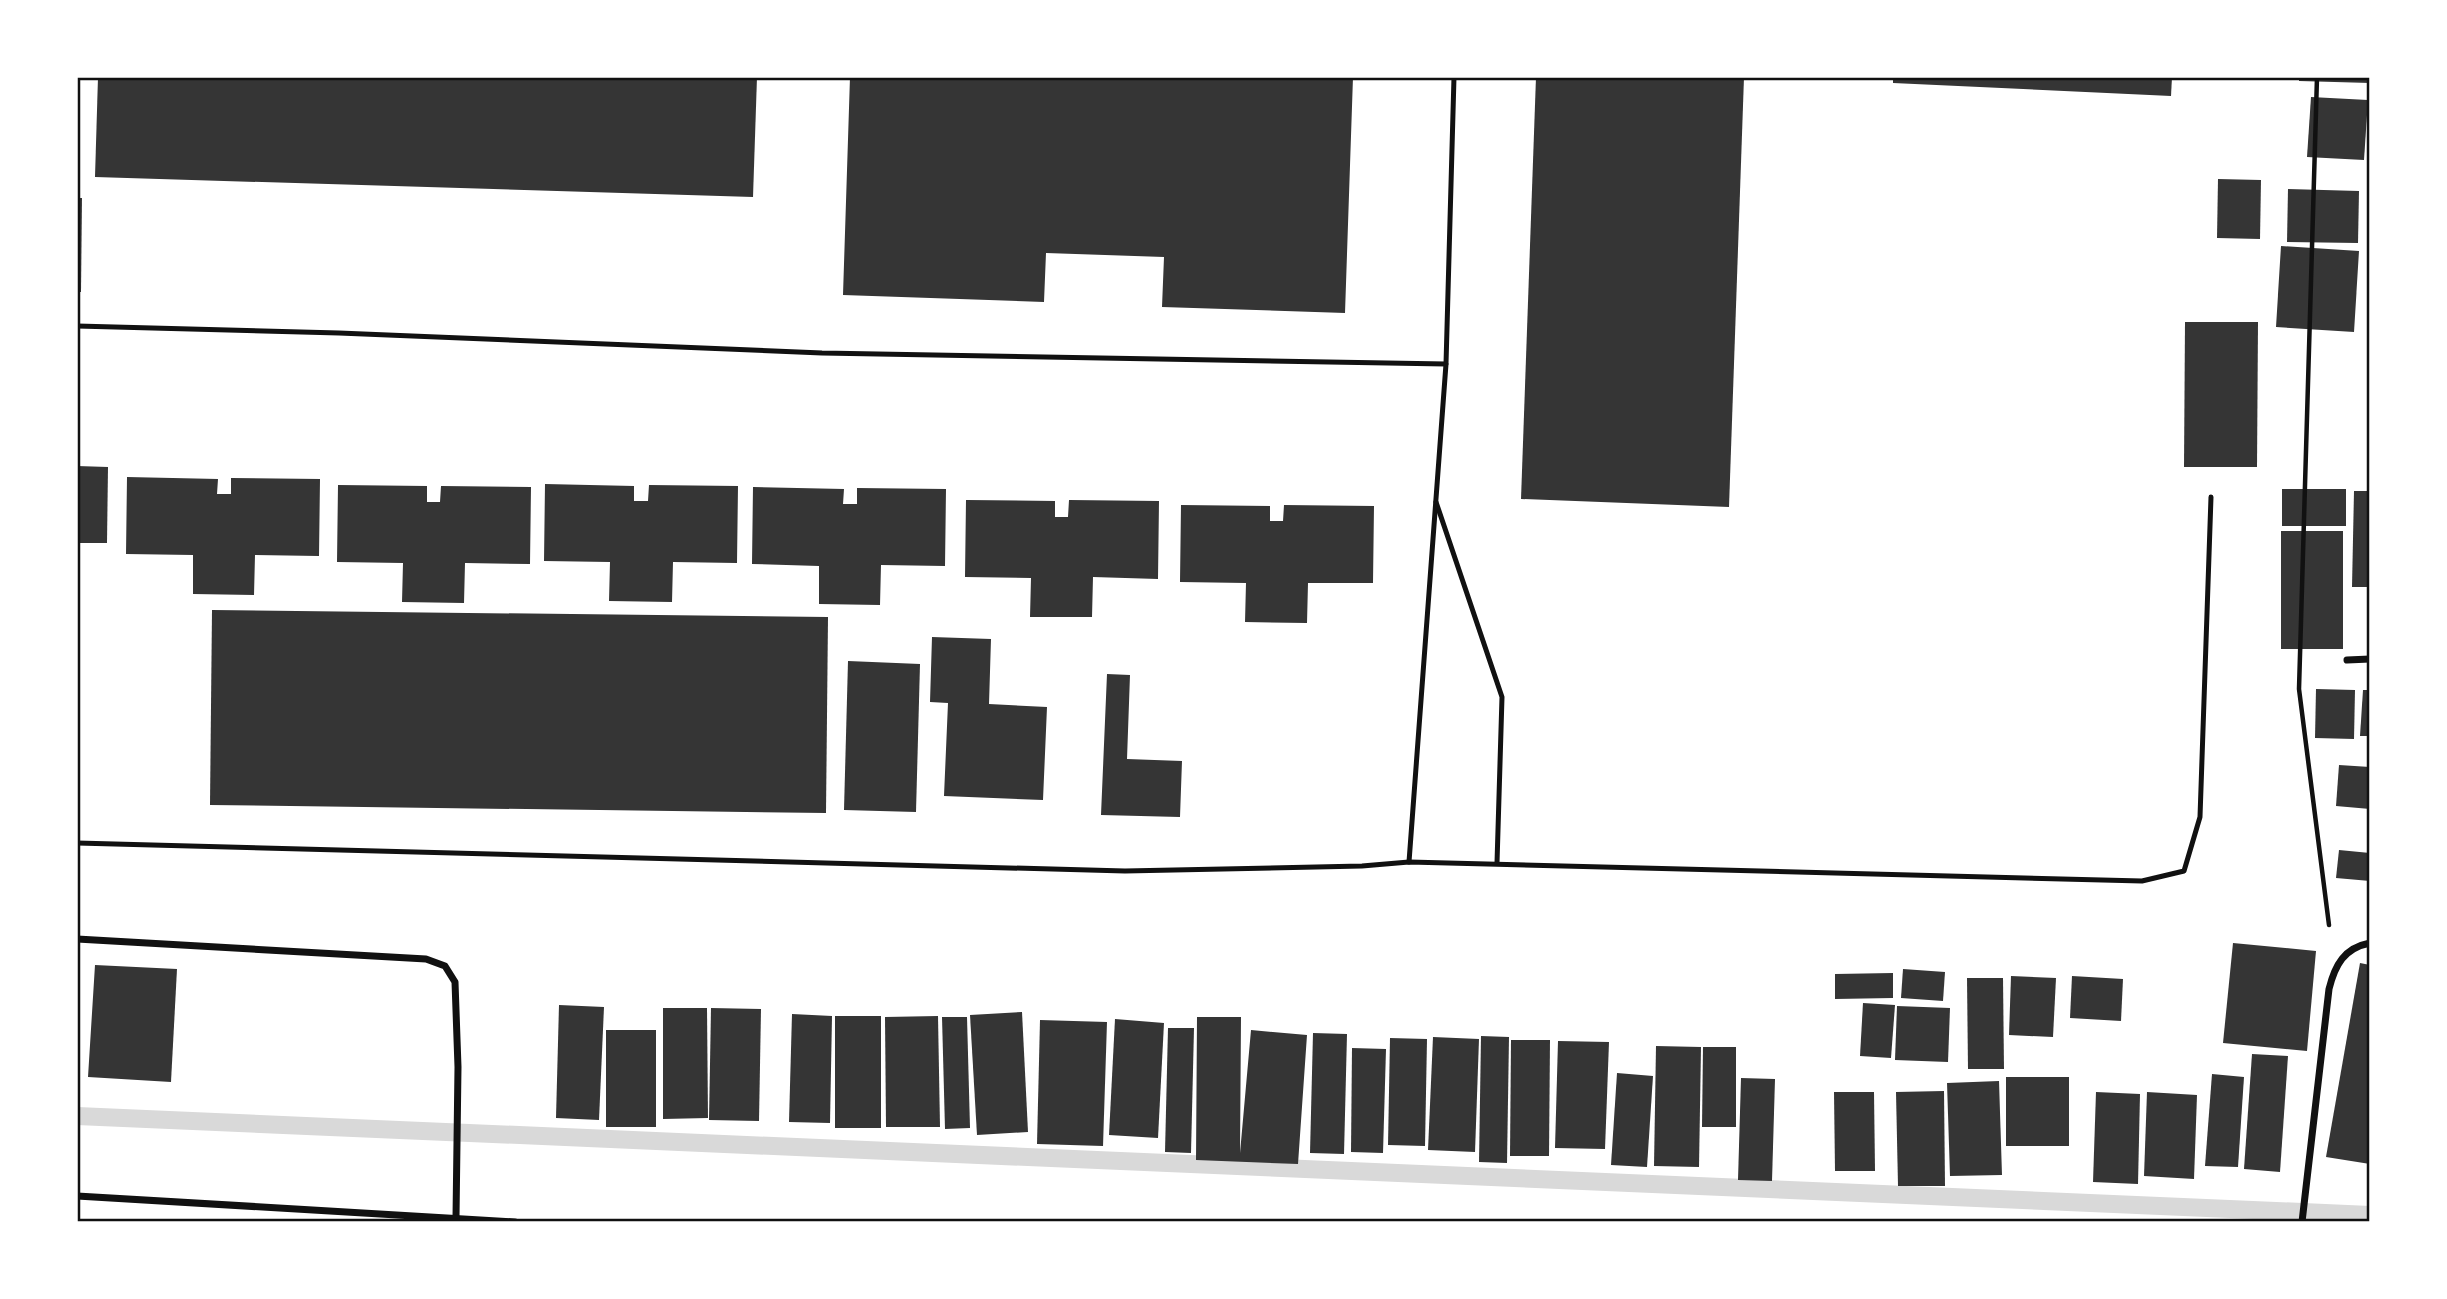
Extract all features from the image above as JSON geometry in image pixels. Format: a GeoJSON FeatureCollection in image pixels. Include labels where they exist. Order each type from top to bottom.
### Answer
{"type":"FeatureCollection","features":[{"type":"Feature","properties":{"kind":"street"},"geometry":{"type":"LineString","coordinates":[[2347,660],[2370,659]]}},
{"type":"Feature","properties":{"kind":"street"},"geometry":{"type":"LineString","coordinates":[[77,939],[426,959],[445,965],[455,982],[458,1066],[456,1217]]}},
{"type":"Feature","properties":{"kind":"street"},"geometry":{"type":"LineString","coordinates":[[2302,1222],[2329,989],[2335,967],[2344,955],[2359,945],[2370,943]]}},
{"type":"Feature","properties":{"kind":"street"},"geometry":{"type":"LineString","coordinates":[[77,1196],[516,1222]]}},
{"type":"Feature","properties":{"kind":"lane"},"geometry":{"type":"LineString","coordinates":[[1409,862],[1446,364],[1454,77]]}},
{"type":"Feature","properties":{"kind":"lane"},"geometry":{"type":"LineString","coordinates":[[77,326],[339,333],[822,353],[1446,364]]}},
{"type":"Feature","properties":{"kind":"lane"},"geometry":{"type":"LineString","coordinates":[[77,843],[1125,871],[1362,866],[1409,862],[2142,881],[2184,871],[2200,817],[2211,497]]}},
{"type":"Feature","properties":{"kind":"lane"},"geometry":{"type":"LineString","coordinates":[[1435,500],[1502,697],[1496,863]]}},
{"type":"Feature","properties":{"kind":"path"},"geometry":{"type":"LineString","coordinates":[[2317,77],[2299,689],[2335,967]]}},
{"type":"Feature","properties":{"kind":"building"},"geometry":{"type":"Polygon","coordinates":[[[98,77],[757,77],[753,197],[95,177],[98,77]]]}},
{"type":"Feature","properties":{"kind":"building"},"geometry":{"type":"Polygon","coordinates":[[[850,77],[1353,77],[1345,313],[1162,307],[1164,257],[1046,253],[1044,302],[843,295],[850,77]]]}},
{"type":"Feature","properties":{"kind":"building"},"geometry":{"type":"Polygon","coordinates":[[[1536,77],[1744,77],[1729,507],[1521,499],[1536,77]]]}},
{"type":"Feature","properties":{"kind":"building"},"geometry":{"type":"Polygon","coordinates":[[[1893,77],[2172,77],[2171,96],[1893,83],[1893,77]]]}},
{"type":"Feature","properties":{"kind":"building"},"geometry":{"type":"Polygon","coordinates":[[[2299,77],[2370,77],[2370,83],[2299,81],[2299,77]]]}},
{"type":"Feature","properties":{"kind":"building"},"geometry":{"type":"Polygon","coordinates":[[[2311,97],[2368,100],[2364,160],[2307,157],[2311,97]]]}},
{"type":"Feature","properties":{"kind":"building"},"geometry":{"type":"Polygon","coordinates":[[[2218,179],[2261,180],[2260,239],[2217,238],[2218,179]]]}},
{"type":"Feature","properties":{"kind":"building"},"geometry":{"type":"Polygon","coordinates":[[[2288,189],[2359,191],[2358,243],[2287,242],[2288,189]]]}},
{"type":"Feature","properties":{"kind":"building"},"geometry":{"type":"Polygon","coordinates":[[[77,198],[82,198],[81,292],[77,292],[77,198]]]}},
{"type":"Feature","properties":{"kind":"building"},"geometry":{"type":"Polygon","coordinates":[[[2281,246],[2359,251],[2354,332],[2276,327],[2281,246]]]}},
{"type":"Feature","properties":{"kind":"building"},"geometry":{"type":"Polygon","coordinates":[[[2185,322],[2258,322],[2257,467],[2184,467],[2185,322]]]}},
{"type":"Feature","properties":{"kind":"building"},"geometry":{"type":"Polygon","coordinates":[[[77,466],[108,467],[107,543],[77,543],[77,466]]]}},
{"type":"Feature","properties":{"kind":"building"},"geometry":{"type":"Polygon","coordinates":[[[127,477],[218,479],[217,494],[231,494],[231,478],[320,479],[319,556],[255,555],[254,595],[193,594],[193,555],[126,554],[127,477]]]}},
{"type":"Feature","properties":{"kind":"building"},"geometry":{"type":"Polygon","coordinates":[[[545,484],[634,486],[634,501],[648,501],[649,485],[738,486],[737,563],[673,562],[672,602],[609,601],[610,562],[544,561],[545,484]]]}},
{"type":"Feature","properties":{"kind":"building"},"geometry":{"type":"Polygon","coordinates":[[[338,485],[427,486],[427,502],[440,502],[441,486],[531,487],[530,564],[465,563],[464,603],[402,602],[403,563],[337,562],[338,485]]]}},
{"type":"Feature","properties":{"kind":"building"},"geometry":{"type":"Polygon","coordinates":[[[753,487],[844,489],[843,504],[857,504],[857,488],[946,489],[945,566],[881,565],[880,605],[819,604],[819,566],[752,564],[753,487]]]}},
{"type":"Feature","properties":{"kind":"building"},"geometry":{"type":"Polygon","coordinates":[[[2282,489],[2346,489],[2346,526],[2282,526],[2282,489]]]}},
{"type":"Feature","properties":{"kind":"building"},"geometry":{"type":"Polygon","coordinates":[[[2354,491],[2370,491],[2370,587],[2352,587],[2354,491]]]}},
{"type":"Feature","properties":{"kind":"building"},"geometry":{"type":"Polygon","coordinates":[[[966,500],[1055,501],[1055,517],[1068,517],[1069,500],[1159,501],[1158,579],[1093,577],[1092,617],[1030,617],[1031,578],[965,577],[966,500]]]}},
{"type":"Feature","properties":{"kind":"building"},"geometry":{"type":"Polygon","coordinates":[[[1181,505],[1270,506],[1270,521],[1283,521],[1284,505],[1374,506],[1373,583],[1308,583],[1307,623],[1245,622],[1246,583],[1180,582],[1181,505]]]}},
{"type":"Feature","properties":{"kind":"building"},"geometry":{"type":"Polygon","coordinates":[[[2281,531],[2343,531],[2343,649],[2281,649],[2281,531]]]}},
{"type":"Feature","properties":{"kind":"building"},"geometry":{"type":"Polygon","coordinates":[[[212,610],[828,617],[826,813],[210,805],[212,610]]]}},
{"type":"Feature","properties":{"kind":"building"},"geometry":{"type":"Polygon","coordinates":[[[932,637],[991,639],[989,704],[1047,707],[1043,800],[944,796],[948,703],[930,702],[932,637]]]}},
{"type":"Feature","properties":{"kind":"building"},"geometry":{"type":"Polygon","coordinates":[[[848,661],[920,664],[916,812],[844,810],[848,661]]]}},
{"type":"Feature","properties":{"kind":"building"},"geometry":{"type":"Polygon","coordinates":[[[1107,674],[1130,675],[1127,759],[1182,761],[1180,817],[1101,815],[1107,674]]]}},
{"type":"Feature","properties":{"kind":"building"},"geometry":{"type":"Polygon","coordinates":[[[2316,689],[2355,690],[2354,739],[2315,738],[2316,689]]]}},
{"type":"Feature","properties":{"kind":"building"},"geometry":{"type":"Polygon","coordinates":[[[2363,690],[2370,690],[2370,736],[2360,736],[2363,690]]]}},
{"type":"Feature","properties":{"kind":"building"},"geometry":{"type":"Polygon","coordinates":[[[2339,765],[2370,767],[2370,809],[2336,806],[2339,765]]]}},
{"type":"Feature","properties":{"kind":"building"},"geometry":{"type":"Polygon","coordinates":[[[2339,850],[2370,853],[2370,881],[2336,878],[2339,850]]]}},
{"type":"Feature","properties":{"kind":"building"},"geometry":{"type":"Polygon","coordinates":[[[2233,943],[2316,951],[2307,1051],[2223,1043],[2233,943]]]}},
{"type":"Feature","properties":{"kind":"building"},"geometry":{"type":"Polygon","coordinates":[[[2360,963],[2370,965],[2370,1164],[2326,1157],[2360,963]]]}},
{"type":"Feature","properties":{"kind":"building"},"geometry":{"type":"Polygon","coordinates":[[[95,965],[177,969],[171,1082],[88,1077],[95,965]]]}},
{"type":"Feature","properties":{"kind":"building"},"geometry":{"type":"Polygon","coordinates":[[[1903,969],[1945,972],[1943,1001],[1901,998],[1903,969]]]}},
{"type":"Feature","properties":{"kind":"building"},"geometry":{"type":"Polygon","coordinates":[[[1893,973],[1893,998],[1835,999],[1835,974],[1893,973]]]}},
{"type":"Feature","properties":{"kind":"building"},"geometry":{"type":"Polygon","coordinates":[[[2011,976],[2056,978],[2053,1037],[2009,1035],[2011,976]]]}},
{"type":"Feature","properties":{"kind":"building"},"geometry":{"type":"Polygon","coordinates":[[[2072,976],[2123,979],[2121,1021],[2070,1018],[2072,976]]]}},
{"type":"Feature","properties":{"kind":"building"},"geometry":{"type":"Polygon","coordinates":[[[1967,978],[2003,978],[2004,1069],[1968,1069],[1967,978]]]}},
{"type":"Feature","properties":{"kind":"building"},"geometry":{"type":"Polygon","coordinates":[[[1863,1003],[1895,1005],[1891,1058],[1860,1056],[1863,1003]]]}},
{"type":"Feature","properties":{"kind":"building"},"geometry":{"type":"Polygon","coordinates":[[[559,1005],[604,1007],[599,1120],[556,1118],[559,1005]]]}},
{"type":"Feature","properties":{"kind":"building"},"geometry":{"type":"Polygon","coordinates":[[[1897,1006],[1950,1008],[1948,1062],[1895,1060],[1897,1006]]]}},
{"type":"Feature","properties":{"kind":"building"},"geometry":{"type":"Polygon","coordinates":[[[663,1008],[707,1008],[708,1118],[663,1119],[663,1008]]]}},
{"type":"Feature","properties":{"kind":"building"},"geometry":{"type":"Polygon","coordinates":[[[711,1008],[761,1009],[759,1121],[709,1120],[711,1008]]]}},
{"type":"Feature","properties":{"kind":"building"},"geometry":{"type":"Polygon","coordinates":[[[1022,1012],[1028,1132],[977,1135],[970,1015],[1022,1012]]]}},
{"type":"Feature","properties":{"kind":"building"},"geometry":{"type":"Polygon","coordinates":[[[792,1014],[832,1016],[830,1123],[789,1122],[792,1014]]]}},
{"type":"Feature","properties":{"kind":"building"},"geometry":{"type":"Polygon","coordinates":[[[835,1016],[881,1016],[881,1128],[835,1128],[835,1016]]]}},
{"type":"Feature","properties":{"kind":"building"},"geometry":{"type":"Polygon","coordinates":[[[938,1016],[940,1127],[886,1127],[885,1017],[938,1016]]]}},
{"type":"Feature","properties":{"kind":"building"},"geometry":{"type":"Polygon","coordinates":[[[942,1017],[967,1017],[970,1128],[945,1129],[942,1017]]]}},
{"type":"Feature","properties":{"kind":"building"},"geometry":{"type":"Polygon","coordinates":[[[1197,1017],[1241,1017],[1240,1153],[1251,1030],[1307,1035],[1298,1164],[1196,1160],[1197,1017]]]}},
{"type":"Feature","properties":{"kind":"building"},"geometry":{"type":"Polygon","coordinates":[[[1115,1019],[1164,1023],[1158,1138],[1109,1135],[1115,1019]]]}},
{"type":"Feature","properties":{"kind":"building"},"geometry":{"type":"Polygon","coordinates":[[[1040,1020],[1107,1022],[1103,1146],[1037,1144],[1040,1020]]]}},
{"type":"Feature","properties":{"kind":"building"},"geometry":{"type":"Polygon","coordinates":[[[1168,1028],[1194,1028],[1191,1153],[1165,1152],[1168,1028]]]}},
{"type":"Feature","properties":{"kind":"building"},"geometry":{"type":"Polygon","coordinates":[[[606,1030],[656,1030],[656,1127],[606,1127],[606,1030]]]}},
{"type":"Feature","properties":{"kind":"building"},"geometry":{"type":"Polygon","coordinates":[[[1313,1033],[1347,1034],[1344,1154],[1310,1153],[1313,1033]]]}},
{"type":"Feature","properties":{"kind":"building"},"geometry":{"type":"Polygon","coordinates":[[[1481,1036],[1509,1037],[1507,1163],[1479,1162],[1481,1036]]]}},
{"type":"Feature","properties":{"kind":"building"},"geometry":{"type":"Polygon","coordinates":[[[1433,1037],[1479,1039],[1475,1152],[1428,1150],[1433,1037]]]}},
{"type":"Feature","properties":{"kind":"building"},"geometry":{"type":"Polygon","coordinates":[[[1390,1038],[1427,1039],[1425,1146],[1388,1145],[1390,1038]]]}},
{"type":"Feature","properties":{"kind":"building"},"geometry":{"type":"Polygon","coordinates":[[[1511,1040],[1550,1040],[1549,1156],[1510,1156],[1511,1040]]]}},
{"type":"Feature","properties":{"kind":"building"},"geometry":{"type":"Polygon","coordinates":[[[1558,1041],[1609,1042],[1605,1149],[1555,1148],[1558,1041]]]}},
{"type":"Feature","properties":{"kind":"building"},"geometry":{"type":"Polygon","coordinates":[[[1656,1046],[1701,1047],[1699,1167],[1654,1166],[1656,1046]]]}},
{"type":"Feature","properties":{"kind":"building"},"geometry":{"type":"Polygon","coordinates":[[[1703,1047],[1736,1047],[1736,1127],[1702,1127],[1703,1047]]]}},
{"type":"Feature","properties":{"kind":"building"},"geometry":{"type":"Polygon","coordinates":[[[1352,1048],[1386,1049],[1383,1153],[1351,1152],[1352,1048]]]}},
{"type":"Feature","properties":{"kind":"building"},"geometry":{"type":"Polygon","coordinates":[[[2252,1054],[2288,1056],[2280,1172],[2244,1169],[2252,1054]]]}},
{"type":"Feature","properties":{"kind":"building"},"geometry":{"type":"Polygon","coordinates":[[[1617,1073],[1653,1076],[1647,1167],[1611,1165],[1617,1073]]]}},
{"type":"Feature","properties":{"kind":"building"},"geometry":{"type":"Polygon","coordinates":[[[2212,1074],[2244,1077],[2238,1167],[2205,1166],[2212,1074]]]}},
{"type":"Feature","properties":{"kind":"building"},"geometry":{"type":"Polygon","coordinates":[[[2006,1077],[2069,1077],[2069,1146],[2006,1146],[2006,1077]]]}},
{"type":"Feature","properties":{"kind":"building"},"geometry":{"type":"Polygon","coordinates":[[[1741,1078],[1775,1079],[1772,1181],[1738,1180],[1741,1078]]]}},
{"type":"Feature","properties":{"kind":"building"},"geometry":{"type":"Polygon","coordinates":[[[1999,1081],[2002,1175],[1950,1176],[1947,1083],[1999,1081]]]}},
{"type":"Feature","properties":{"kind":"building"},"geometry":{"type":"Polygon","coordinates":[[[1944,1091],[1945,1186],[1898,1186],[1896,1092],[1944,1091]]]}},
{"type":"Feature","properties":{"kind":"building"},"geometry":{"type":"Polygon","coordinates":[[[1834,1092],[1874,1092],[1875,1171],[1835,1171],[1834,1092]]]}},
{"type":"Feature","properties":{"kind":"building"},"geometry":{"type":"Polygon","coordinates":[[[2096,1092],[2140,1094],[2138,1184],[2093,1182],[2096,1092]]]}},
{"type":"Feature","properties":{"kind":"building"},"geometry":{"type":"Polygon","coordinates":[[[2147,1092],[2197,1095],[2194,1179],[2144,1176],[2147,1092]]]}},
{"type":"Feature","properties":{"kind":"waterway"},"geometry":{"type":"LineString","coordinates":[[77,1116],[2370,1215]]}}]}
